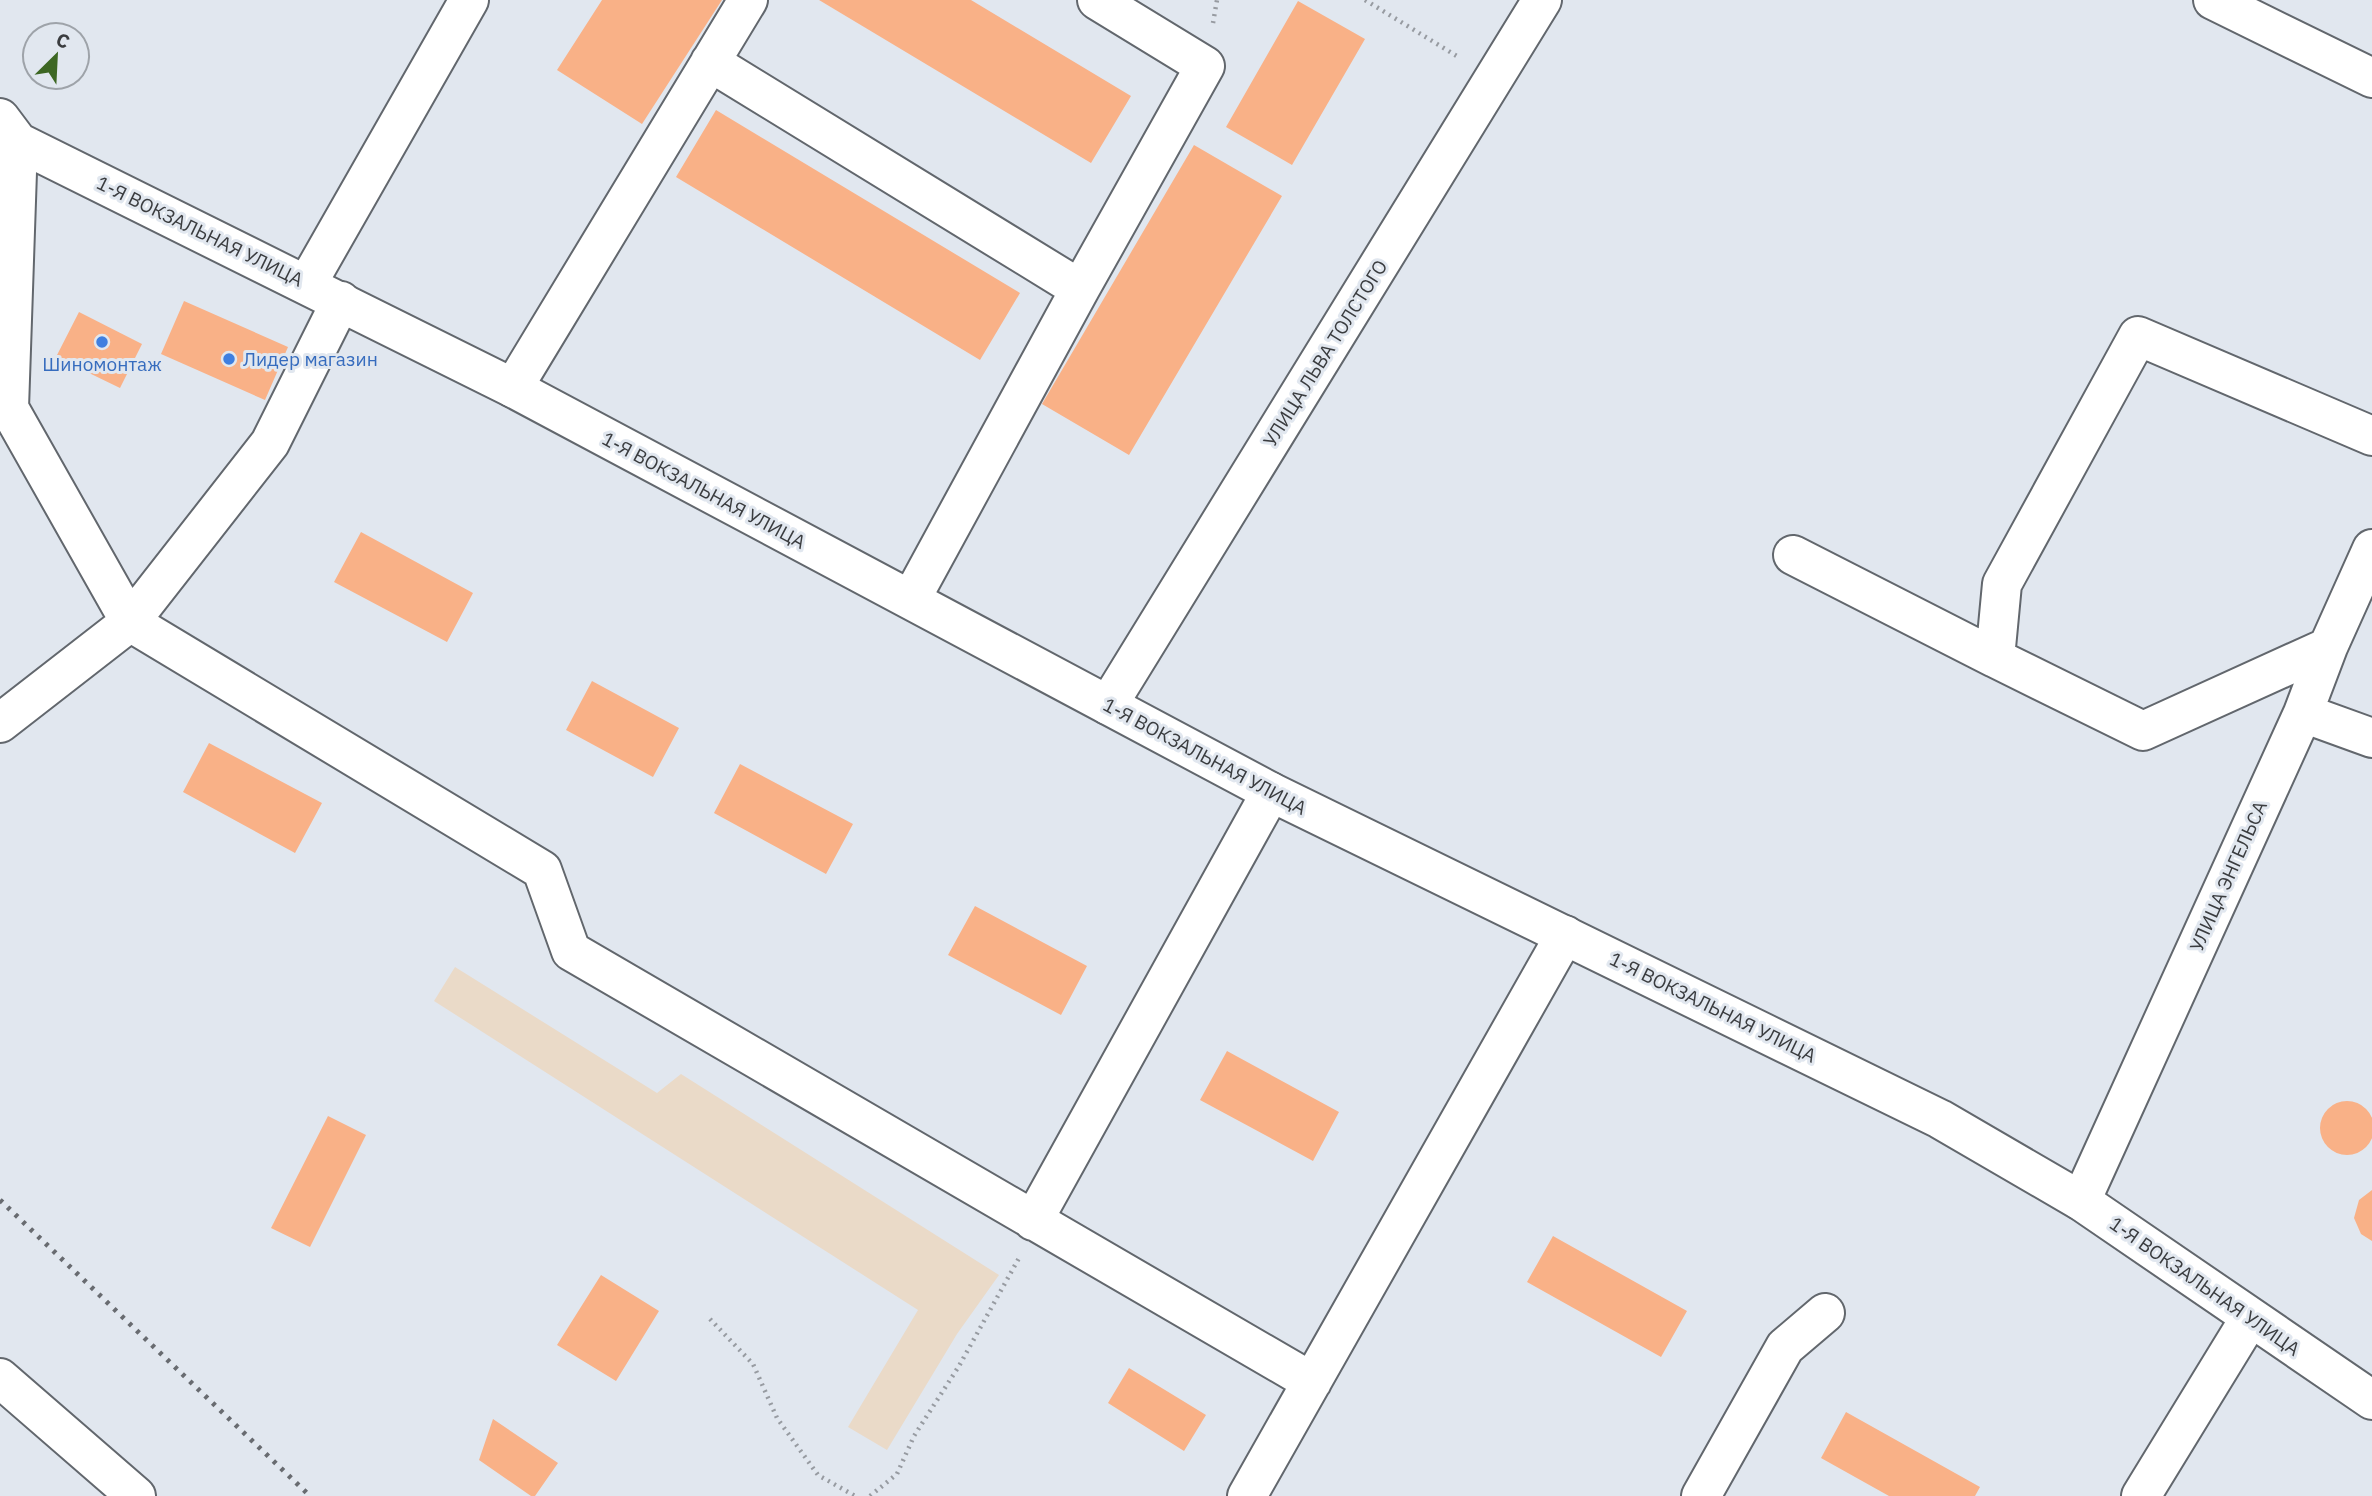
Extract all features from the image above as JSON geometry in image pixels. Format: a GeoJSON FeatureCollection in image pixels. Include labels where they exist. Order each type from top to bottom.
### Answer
{"type":"FeatureCollection","features":[{"type":"Feature","properties":{"kind":"street"},"geometry":{"type":"LineString","coordinates":[[307,284],[469,0]]}},
{"type":"Feature","properties":{"kind":"street"},"geometry":{"type":"LineString","coordinates":[[513,388],[748,0]]}},
{"type":"Feature","properties":{"kind":"street"},"geometry":{"type":"LineString","coordinates":[[911,600],[1205,66],[1097,0]]}},
{"type":"Feature","properties":{"kind":"street","name":"УЛИЦА ЛЬВА ТОЛСТОГО"},"geometry":{"type":"LineString","coordinates":[[1108,705],[1542,0]]}},
{"type":"Feature","properties":{"kind":"street"},"geometry":{"type":"LineString","coordinates":[[2213,0],[2372,78]]}},
{"type":"Feature","properties":{"kind":"street"},"geometry":{"type":"LineString","coordinates":[[710,62],[1080,289]]}},
{"type":"Feature","properties":{"kind":"street"},"geometry":{"type":"LineString","coordinates":[[6,130],[9,408],[130,622],[542,870],[571,951],[1312,1382]]}},
{"type":"Feature","properties":{"kind":"street","name":"1-Я ВОКЗАЛЬНАЯ УЛИЦА"},"geometry":{"type":"LineString","coordinates":[[6,130],[513,388],[1271,792],[1940,1119],[2081,1200],[2372,1401]]}},
{"type":"Feature","properties":{"kind":"street"},"geometry":{"type":"LineString","coordinates":[[0,723],[130,622],[270,443],[341,300]]}},
{"type":"Feature","properties":{"kind":"street"},"geometry":{"type":"LineString","coordinates":[[1996,658],[2002,584],[2138,336],[2372,436]]}},
{"type":"Feature","properties":{"kind":"street","name":"УЛИЦА ЭНГЕЛЬСА"},"geometry":{"type":"LineString","coordinates":[[2081,1200],[2302,713],[2328,647],[2372,550]]}},
{"type":"Feature","properties":{"kind":"street"},"geometry":{"type":"LineString","coordinates":[[1793,555],[2143,731],[2328,647]]}},
{"type":"Feature","properties":{"kind":"street"},"geometry":{"type":"LineString","coordinates":[[2302,713],[2372,738]]}},
{"type":"Feature","properties":{"kind":"street"},"geometry":{"type":"LineString","coordinates":[[1033,1222],[1271,792]]}},
{"type":"Feature","properties":{"kind":"street"},"geometry":{"type":"LineString","coordinates":[[1247,1496],[1566,935]]}},
{"type":"Feature","properties":{"kind":"street"},"geometry":{"type":"LineString","coordinates":[[1701,1496],[1784,1347],[1825,1313]]}},
{"type":"Feature","properties":{"kind":"street"},"geometry":{"type":"LineString","coordinates":[[2141,1496],[2250,1318]]}},
{"type":"Feature","properties":{"kind":"street"},"geometry":{"type":"LineString","coordinates":[[0,1378],[136,1496]]}},
{"type":"Feature","properties":{"kind":"path"},"geometry":{"type":"LineString","coordinates":[[1365,0],[1494,78]]}},
{"type":"Feature","properties":{"kind":"path"},"geometry":{"type":"LineString","coordinates":[[870,1496],[897,1474],[914,1436],[959,1366],[1024,1250],[1033,1222]]}},
{"type":"Feature","properties":{"kind":"path"},"geometry":{"type":"LineString","coordinates":[[710,1319],[753,1364],[777,1418],[818,1475],[855,1496]]}},
{"type":"Feature","properties":{"kind":"shaded area"},"geometry":{"type":"Polygon","coordinates":[[[455,967],[657,1093],[681,1074],[999,1275],[957,1334],[887,1450],[848,1427],[918,1310],[434,1001],[455,967]]]}},
{"type":"Feature","properties":{"kind":"building"},"geometry":{"type":"Polygon","coordinates":[[[602,0],[722,0],[642,124],[557,70],[602,0]]]}},
{"type":"Feature","properties":{"kind":"building"},"geometry":{"type":"Polygon","coordinates":[[[819,0],[971,0],[1131,96],[1091,163],[819,0]]]}},
{"type":"Feature","properties":{"kind":"building"},"geometry":{"type":"Polygon","coordinates":[[[1298,1],[1365,39],[1292,165],[1226,127],[1298,1]]]}},
{"type":"Feature","properties":{"kind":"building"},"geometry":{"type":"Polygon","coordinates":[[[716,110],[1020,293],[980,360],[676,177],[716,110]]]}},
{"type":"Feature","properties":{"kind":"building"},"geometry":{"type":"Polygon","coordinates":[[[1194,145],[1282,196],[1129,455],[1042,404],[1194,145]]]}},
{"type":"Feature","properties":{"kind":"building"},"geometry":{"type":"Polygon","coordinates":[[[184,301],[288,347],[265,400],[161,354],[184,301]]]}},
{"type":"Feature","properties":{"kind":"building"},"geometry":{"type":"Polygon","coordinates":[[[79,312],[142,344],[120,388],[56,357],[79,312]]]}},
{"type":"Feature","properties":{"kind":"building"},"geometry":{"type":"Polygon","coordinates":[[[361,532],[473,593],[447,642],[334,582],[361,532]]]}},
{"type":"Feature","properties":{"kind":"building"},"geometry":{"type":"Polygon","coordinates":[[[592,681],[679,728],[653,777],[566,730],[592,681]]]}},
{"type":"Feature","properties":{"kind":"building"},"geometry":{"type":"Polygon","coordinates":[[[209,743],[322,803],[295,853],[183,792],[209,743]]]}},
{"type":"Feature","properties":{"kind":"building"},"geometry":{"type":"Polygon","coordinates":[[[740,764],[853,824],[826,874],[714,813],[740,764]]]}},
{"type":"Feature","properties":{"kind":"building"},"geometry":{"type":"Polygon","coordinates":[[[975,906],[1087,966],[1061,1015],[948,955],[975,906]]]}},
{"type":"Feature","properties":{"kind":"building"},"geometry":{"type":"Polygon","coordinates":[[[1227,1051],[1339,1112],[1313,1161],[1200,1100],[1227,1051]]]}},
{"type":"Feature","properties":{"kind":"building"},"geometry":{"type":"Polygon","coordinates":[[[2347,1101],[2366,1109],[2374,1128],[2366,1147],[2347,1155],[2328,1147],[2320,1128],[2328,1109],[2347,1101]]]}},
{"type":"Feature","properties":{"kind":"building"},"geometry":{"type":"Polygon","coordinates":[[[328,1116],[366,1135],[310,1247],[271,1228],[328,1116]]]}},
{"type":"Feature","properties":{"kind":"building"},"geometry":{"type":"Polygon","coordinates":[[[2372,1190],[2372,1241],[2361,1234],[2354,1218],[2359,1200],[2372,1190]]]}},
{"type":"Feature","properties":{"kind":"building"},"geometry":{"type":"Polygon","coordinates":[[[1553,1236],[1687,1311],[1661,1357],[1527,1282],[1553,1236]]]}},
{"type":"Feature","properties":{"kind":"building"},"geometry":{"type":"Polygon","coordinates":[[[601,1275],[659,1311],[616,1381],[557,1345],[601,1275]]]}},
{"type":"Feature","properties":{"kind":"building"},"geometry":{"type":"Polygon","coordinates":[[[1129,1368],[1206,1415],[1184,1451],[1108,1403],[1129,1368]]]}},
{"type":"Feature","properties":{"kind":"building"},"geometry":{"type":"Polygon","coordinates":[[[1846,1412],[1980,1487],[1975,1496],[1889,1496],[1821,1458],[1846,1412]]]}},
{"type":"Feature","properties":{"kind":"building"},"geometry":{"type":"Polygon","coordinates":[[[493,1419],[558,1463],[535,1496],[531,1496],[479,1460],[493,1419]]]}},
{"type":"Feature","properties":{"kind":"railway"},"geometry":{"type":"LineString","coordinates":[[0,1200],[310,1496]]}},
{"type":"Feature","properties":{"kind":"place","name":"Шиномонтаж"},"geometry":{"type":"Point","coordinates":[102,342]}},
{"type":"Feature","properties":{"kind":"place","name":"Лидер магазин"},"geometry":{"type":"Point","coordinates":[229,359]}}]}
